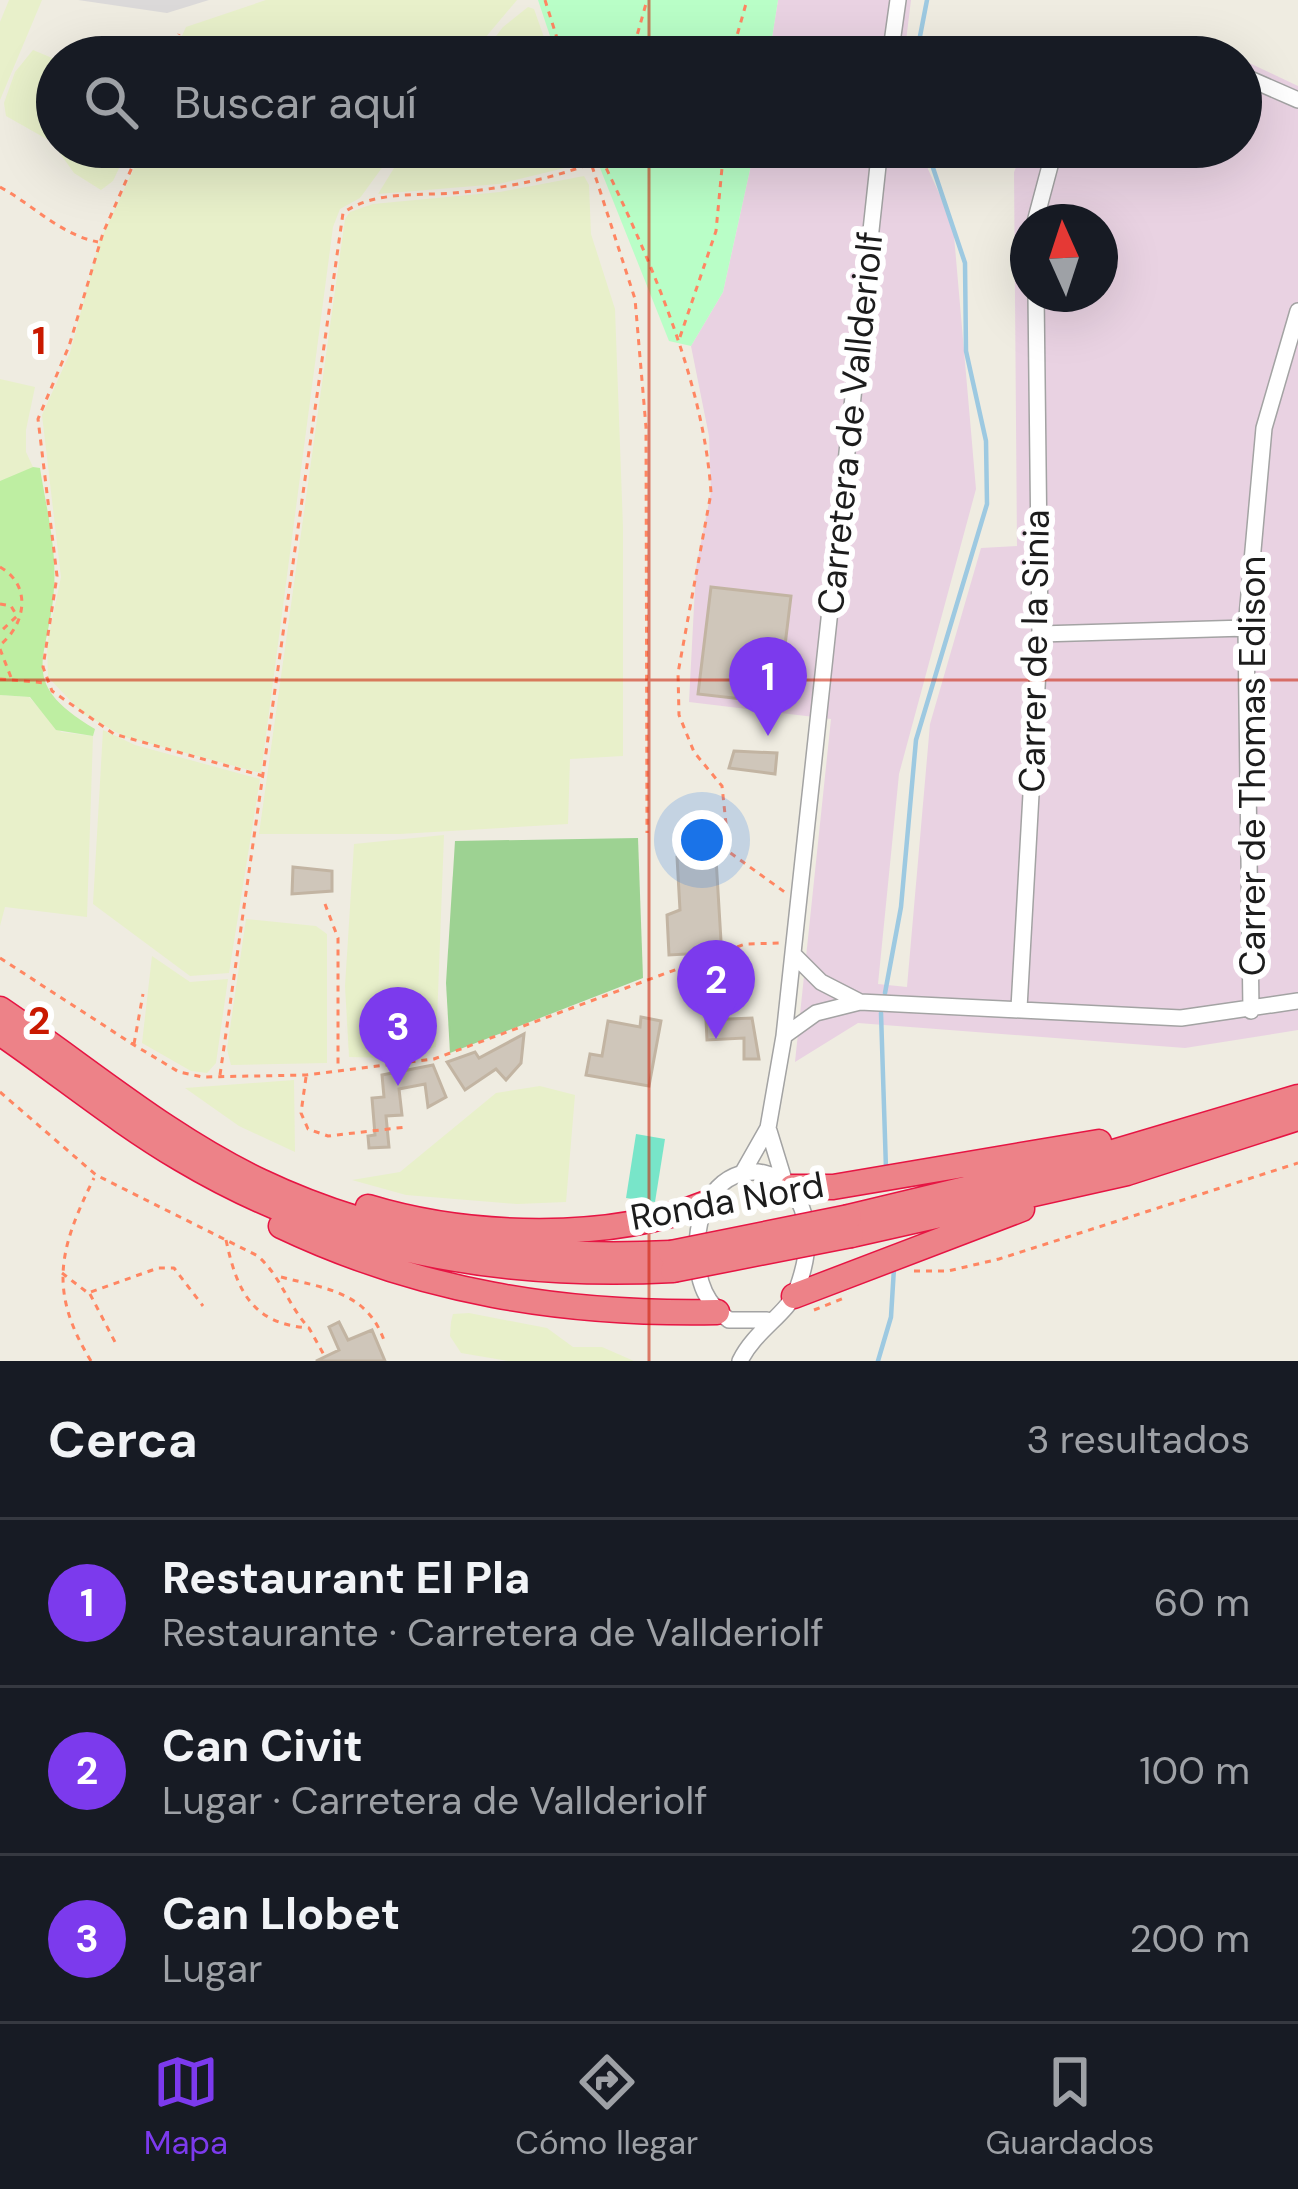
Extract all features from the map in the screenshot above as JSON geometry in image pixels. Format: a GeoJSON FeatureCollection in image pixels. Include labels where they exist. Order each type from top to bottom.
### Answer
{"type":"FeatureCollection","features":[{"type":"Feature","properties":{"kind":"highway","name":"Ronda Nord"},"geometry":{"type":"LineString","coordinates":[[0,1009],[218,1157],[328,1209],[404,1233],[507,1252],[672,1262]]}},
{"type":"Feature","properties":{"kind":"highway","name":"Ronda Nord"},"geometry":{"type":"LineString","coordinates":[[0,1033],[180,1159],[268,1204],[386,1248],[502,1270],[580,1275],[672,1262],[1127,1173],[1298,1118]]}},
{"type":"Feature","properties":{"kind":"highway","name":"Ronda Nord"},"geometry":{"type":"LineString","coordinates":[[850,1226],[1298,1097]]}},
{"type":"Feature","properties":{"kind":"highway"},"geometry":{"type":"LineString","coordinates":[[788,1183],[833,1187],[1208,1125]]}},
{"type":"Feature","properties":{"kind":"highway"},"geometry":{"type":"LineString","coordinates":[[218,1157],[380,1211],[459,1224],[590,1226],[656,1219],[709,1202]]}},
{"type":"Feature","properties":{"kind":"highway"},"geometry":{"type":"LineString","coordinates":[[180,1159],[198,1180],[262,1217],[334,1251],[402,1274],[485,1297],[585,1310],[721,1315]]}},
{"type":"Feature","properties":{"kind":"highway"},"geometry":{"type":"LineString","coordinates":[[781,1308],[886,1257],[1127,1173]]}},
{"type":"Feature","properties":{"kind":"street"},"geometry":{"type":"LineString","coordinates":[[893,36],[898,0]]}},
{"type":"Feature","properties":{"kind":"street"},"geometry":{"type":"LineString","coordinates":[[1262,84],[1298,100]]}},
{"type":"Feature","properties":{"kind":"street","name":"Carretera de Vallderiolf"},"geometry":{"type":"LineString","coordinates":[[743,1172],[768,1128],[784,1036],[878,168]]}},
{"type":"Feature","properties":{"kind":"street"},"geometry":{"type":"LineString","coordinates":[[1040,204],[1049,168]]}},
{"type":"Feature","properties":{"kind":"street","name":"Carrer de Thomas Edison"},"geometry":{"type":"LineString","coordinates":[[1252,1011],[1246,628],[1264,428],[1298,311]]}},
{"type":"Feature","properties":{"kind":"street","name":"Carrer de la Sinia"},"geometry":{"type":"LineString","coordinates":[[1019,1008],[1040,634],[1036,312]]}},
{"type":"Feature","properties":{"kind":"street"},"geometry":{"type":"LineString","coordinates":[[1040,634],[1246,628]]}},
{"type":"Feature","properties":{"kind":"street"},"geometry":{"type":"LineString","coordinates":[[793,948],[821,982],[860,1002]]}},
{"type":"Feature","properties":{"kind":"street"},"geometry":{"type":"LineString","coordinates":[[784,1036],[816,1013],[860,1002],[1180,1018],[1298,1001]]}},
{"type":"Feature","properties":{"kind":"street","name":"Carretera de Vallderiolf"},"geometry":{"type":"LineString","coordinates":[[768,1128],[788,1183]]}},
{"type":"Feature","properties":{"kind":"street"},"geometry":{"type":"LineString","coordinates":[[761,1170],[788,1183],[806,1236],[781,1308],[739,1361],[721,1315],[705,1295],[697,1260],[709,1202],[722,1184],[743,1172],[761,1170]]}},
{"type":"Feature","properties":{"kind":"street"},"geometry":{"type":"LineString","coordinates":[[721,1315],[744,1324],[781,1308]]}},
{"type":"Feature","properties":{"kind":"path"},"geometry":{"type":"LineString","coordinates":[[545,0],[556,36]]}},
{"type":"Feature","properties":{"kind":"path"},"geometry":{"type":"LineString","coordinates":[[637,36],[646,0]]}},
{"type":"Feature","properties":{"kind":"path"},"geometry":{"type":"LineString","coordinates":[[737,36],[747,0]]}},
{"type":"Feature","properties":{"kind":"path"},"geometry":{"type":"LineString","coordinates":[[47,683],[44,651],[56,599],[57,562],[37,428],[99,243],[132,168]]}},
{"type":"Feature","properties":{"kind":"path"},"geometry":{"type":"LineString","coordinates":[[220,1076],[343,213],[370,198],[530,182],[581,168]]}},
{"type":"Feature","properties":{"kind":"path"},"geometry":{"type":"LineString","coordinates":[[593,168],[635,299],[646,427],[647,833]]}},
{"type":"Feature","properties":{"kind":"path"},"geometry":{"type":"LineString","coordinates":[[606,168],[666,318],[680,338],[711,494],[678,673],[679,715],[694,752],[722,785],[729,852],[799,905]]}},
{"type":"Feature","properties":{"kind":"path"},"geometry":{"type":"LineString","coordinates":[[680,338],[716,231],[722,168]]}},
{"type":"Feature","properties":{"kind":"path"},"geometry":{"type":"LineString","coordinates":[[0,187],[28,201],[63,231],[99,243]]}},
{"type":"Feature","properties":{"kind":"path"},"geometry":{"type":"LineString","coordinates":[[0,567],[20,588],[22,618],[16,632],[0,647],[12,680]]}},
{"type":"Feature","properties":{"kind":"path"},"geometry":{"type":"LineString","coordinates":[[0,604],[11,606],[16,621],[0,632]]}},
{"type":"Feature","properties":{"kind":"path"},"geometry":{"type":"LineString","coordinates":[[0,679],[47,683],[79,714],[124,739],[263,776]]}},
{"type":"Feature","properties":{"kind":"path"},"geometry":{"type":"LineString","coordinates":[[325,904],[338,938],[338,1071]]}},
{"type":"Feature","properties":{"kind":"path"},"geometry":{"type":"LineString","coordinates":[[0,958],[188,1076],[306,1075],[451,1054],[745,944],[793,948]]}},
{"type":"Feature","properties":{"kind":"path"},"geometry":{"type":"LineString","coordinates":[[134,1045],[143,994]]}},
{"type":"Feature","properties":{"kind":"path"},"geometry":{"type":"LineString","coordinates":[[306,1075],[301,1113],[308,1129],[328,1136],[406,1127]]}},
{"type":"Feature","properties":{"kind":"path"},"geometry":{"type":"LineString","coordinates":[[0,1092],[96,1175],[225,1238],[280,1276],[329,1286],[363,1305],[374,1315],[385,1343]]}},
{"type":"Feature","properties":{"kind":"path"},"geometry":{"type":"LineString","coordinates":[[909,1272],[948,1271],[999,1259],[1298,1163]]}},
{"type":"Feature","properties":{"kind":"path"},"geometry":{"type":"LineString","coordinates":[[92,1361],[67,1315],[61,1272],[70,1234],[96,1175]]}},
{"type":"Feature","properties":{"kind":"path"},"geometry":{"type":"LineString","coordinates":[[225,1238],[237,1282],[265,1317],[280,1325],[309,1328]]}},
{"type":"Feature","properties":{"kind":"path"},"geometry":{"type":"LineString","coordinates":[[88,1293],[168,1267],[178,1272],[203,1306]]}},
{"type":"Feature","properties":{"kind":"path"},"geometry":{"type":"LineString","coordinates":[[61,1272],[88,1293],[115,1342]]}},
{"type":"Feature","properties":{"kind":"path"},"geometry":{"type":"LineString","coordinates":[[280,1276],[283,1296],[324,1355]]}},
{"type":"Feature","properties":{"kind":"path"},"geometry":{"type":"LineString","coordinates":[[781,1308],[820,1308],[858,1292]]}},
{"type":"Feature","properties":{"kind":"shaded area"},"geometry":{"type":"Polygon","coordinates":[[[78,0],[209,0],[167,13],[78,0]]]}},
{"type":"Feature","properties":{"kind":"shaded area"},"geometry":{"type":"Polygon","coordinates":[[[778,0],[911,0],[907,36],[772,36],[778,0]]]}},
{"type":"Feature","properties":{"kind":"shaded area"},"geometry":{"type":"Polygon","coordinates":[[[1262,69],[1298,86],[1298,1030],[1185,1048],[858,1023],[795,1062],[831,719],[689,702],[696,568],[711,492],[709,436],[691,346],[723,292],[750,168],[928,168],[953,224],[976,489],[899,774],[878,984],[907,987],[930,724],[981,548],[1017,546],[1015,312],[1118,312],[1118,204],[1014,204],[1016,168],[1262,168],[1262,69]]]}},
{"type":"Feature","properties":{"kind":"green space"},"geometry":{"type":"Polygon","coordinates":[[[9,0],[42,0],[0,100],[0,22],[9,0]]]}},
{"type":"Feature","properties":{"kind":"green space"},"geometry":{"type":"Polygon","coordinates":[[[266,0],[517,0],[487,36],[182,36],[186,27],[266,0]]]}},
{"type":"Feature","properties":{"kind":"green space"},"geometry":{"type":"Polygon","coordinates":[[[538,0],[778,0],[772,36],[550,36],[538,0]]]}},
{"type":"Feature","properties":{"kind":"green space"},"geometry":{"type":"Polygon","coordinates":[[[528,7],[534,9],[544,36],[496,36],[528,7]]]}},
{"type":"Feature","properties":{"kind":"green space"},"geometry":{"type":"Polygon","coordinates":[[[36,51],[36,133],[6,116],[4,103],[15,72],[36,51]]]}},
{"type":"Feature","properties":{"kind":"green space"},"geometry":{"type":"Polygon","coordinates":[[[70,168],[119,168],[101,190],[70,168]]]}},
{"type":"Feature","properties":{"kind":"green space"},"geometry":{"type":"Polygon","coordinates":[[[134,168],[382,168],[360,198],[340,209],[333,227],[261,773],[125,737],[82,713],[48,677],[47,644],[61,577],[42,415],[70,353],[99,243],[134,168]]]}},
{"type":"Feature","properties":{"kind":"green space"},"geometry":{"type":"Polygon","coordinates":[[[394,168],[565,168],[499,184],[378,194],[394,168]]]}},
{"type":"Feature","properties":{"kind":"green space"},"geometry":{"type":"Polygon","coordinates":[[[600,168],[750,168],[723,292],[691,346],[669,341],[600,168]]]}},
{"type":"Feature","properties":{"kind":"green space"},"geometry":{"type":"Polygon","coordinates":[[[584,176],[589,185],[591,234],[615,309],[623,527],[623,756],[570,759],[568,824],[400,834],[259,834],[345,219],[350,212],[373,204],[500,192],[584,176]]]}},
{"type":"Feature","properties":{"kind":"green space"},"geometry":{"type":"Polygon","coordinates":[[[0,379],[35,387],[26,430],[26,452],[33,467],[18,478],[0,481],[0,379]]]}},
{"type":"Feature","properties":{"kind":"green space"},"geometry":{"type":"Polygon","coordinates":[[[40,468],[54,558],[45,682],[54,697],[95,729],[93,736],[56,730],[30,697],[0,695],[0,481],[40,468]]]}},
{"type":"Feature","properties":{"kind":"green space"},"geometry":{"type":"Polygon","coordinates":[[[0,695],[29,697],[61,732],[93,736],[87,917],[5,907],[0,926],[0,695]]]}},
{"type":"Feature","properties":{"kind":"green space"},"geometry":{"type":"Polygon","coordinates":[[[103,730],[135,745],[260,779],[229,973],[190,976],[93,904],[103,730]]]}},
{"type":"Feature","properties":{"kind":"green space"},"geometry":{"type":"Polygon","coordinates":[[[444,835],[436,1047],[389,1058],[349,1057],[345,986],[354,844],[444,835]]]}},
{"type":"Feature","properties":{"kind":"green space"},"geometry":{"type":"Polygon","coordinates":[[[638,838],[643,978],[450,1053],[446,983],[455,841],[638,838]]]}},
{"type":"Feature","properties":{"kind":"green space"},"geometry":{"type":"Polygon","coordinates":[[[246,919],[316,926],[327,934],[327,1063],[231,1065],[227,1049],[246,919]]]}},
{"type":"Feature","properties":{"kind":"green space"},"geometry":{"type":"Polygon","coordinates":[[[152,956],[190,982],[228,979],[216,1063],[207,1073],[191,1071],[142,1043],[152,956]]]}},
{"type":"Feature","properties":{"kind":"green space"},"geometry":{"type":"Polygon","coordinates":[[[294,1080],[295,1152],[239,1126],[185,1088],[294,1080]]]}},
{"type":"Feature","properties":{"kind":"green space"},"geometry":{"type":"Polygon","coordinates":[[[540,1086],[575,1095],[566,1202],[517,1204],[406,1195],[352,1180],[400,1172],[496,1093],[540,1086]]]}},
{"type":"Feature","properties":{"kind":"green space"},"geometry":{"type":"Polygon","coordinates":[[[636,1134],[665,1139],[655,1202],[626,1198],[636,1134]]]}},
{"type":"Feature","properties":{"kind":"green space"},"geometry":{"type":"Polygon","coordinates":[[[453,1314],[547,1328],[573,1347],[602,1347],[634,1361],[508,1361],[461,1353],[450,1336],[451,1322],[453,1314]]]}},
{"type":"Feature","properties":{"kind":"building"},"geometry":{"type":"Polygon","coordinates":[[[711,587],[791,596],[778,703],[698,694],[711,587]]]}},
{"type":"Feature","properties":{"kind":"building"},"geometry":{"type":"Polygon","coordinates":[[[734,751],[777,753],[775,774],[729,768],[734,751]]]}},
{"type":"Feature","properties":{"kind":"building"},"geometry":{"type":"Polygon","coordinates":[[[715,842],[721,941],[705,957],[705,953],[669,955],[667,915],[680,910],[677,857],[683,856],[682,844],[715,842]]]}},
{"type":"Feature","properties":{"kind":"building"},"geometry":{"type":"Polygon","coordinates":[[[293,867],[332,871],[332,891],[292,894],[293,867]]]}},
{"type":"Feature","properties":{"kind":"building"},"geometry":{"type":"Polygon","coordinates":[[[641,1017],[661,1021],[649,1086],[586,1075],[590,1054],[602,1056],[608,1021],[640,1027],[641,1017]]]}},
{"type":"Feature","properties":{"kind":"building"},"geometry":{"type":"Polygon","coordinates":[[[752,1018],[759,1059],[744,1059],[744,1038],[707,1040],[706,1020],[752,1018]]]}},
{"type":"Feature","properties":{"kind":"building"},"geometry":{"type":"Polygon","coordinates":[[[524,1034],[521,1063],[506,1080],[496,1069],[465,1090],[447,1062],[475,1052],[479,1058],[524,1034]]]}},
{"type":"Feature","properties":{"kind":"building"},"geometry":{"type":"Polygon","coordinates":[[[433,1065],[446,1097],[428,1107],[425,1084],[399,1089],[402,1115],[386,1116],[389,1147],[369,1148],[368,1136],[375,1135],[372,1098],[384,1097],[382,1075],[433,1065]]]}},
{"type":"Feature","properties":{"kind":"building"},"geometry":{"type":"Polygon","coordinates":[[[339,1322],[348,1340],[372,1330],[385,1361],[316,1361],[339,1350],[329,1327],[339,1322]]]}},
{"type":"Feature","properties":{"kind":"waterway"},"geometry":{"type":"LineString","coordinates":[[920,36],[927,0]]}},
{"type":"Feature","properties":{"kind":"waterway"},"geometry":{"type":"LineString","coordinates":[[885,993],[901,907],[916,740],[987,504],[986,441],[966,351],[965,263],[933,168]]}},
{"type":"Feature","properties":{"kind":"waterway"},"geometry":{"type":"LineString","coordinates":[[881,1013],[886,1169]]}},
{"type":"Feature","properties":{"kind":"waterway"},"geometry":{"type":"LineString","coordinates":[[878,1361],[891,1317],[894,1268]]}},
{"type":"Feature","properties":{"kind":"place","name":"Restaurant El Pla"},"geometry":{"type":"Point","coordinates":[768,736]}},
{"type":"Feature","properties":{"kind":"place","name":"Can Civit"},"geometry":{"type":"Point","coordinates":[716,1039]}},
{"type":"Feature","properties":{"kind":"place","name":"Can Llobet"},"geometry":{"type":"Point","coordinates":[398,1086]}}]}
